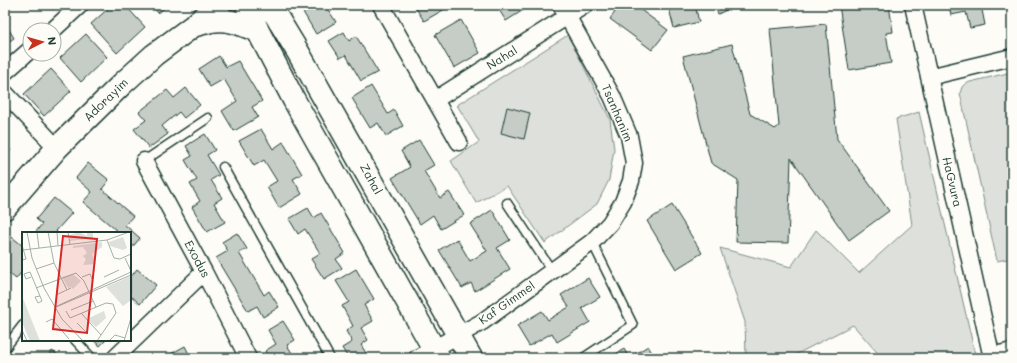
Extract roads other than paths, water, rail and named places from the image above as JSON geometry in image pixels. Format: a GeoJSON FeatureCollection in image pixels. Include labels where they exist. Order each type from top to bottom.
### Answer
{"type":"FeatureCollection","features":[{"type":"Feature","properties":{"kind":"street"},"geometry":{"type":"LineString","coordinates":[[62,22],[80,5]]}},
{"type":"Feature","properties":{"kind":"street","name":"Adorayim"},"geometry":{"type":"LineString","coordinates":[[5,208],[57,148],[122,84],[154,55],[219,5]]}},
{"type":"Feature","properties":{"kind":"street"},"geometry":{"type":"LineString","coordinates":[[247,5],[258,31],[430,355]]}},
{"type":"Feature","properties":{"kind":"street"},"geometry":{"type":"LineString","coordinates":[[381,5],[459,142]]}},
{"type":"Feature","properties":{"kind":"street","name":"Nahal"},"geometry":{"type":"LineString","coordinates":[[435,100],[565,11],[585,5]]}},
{"type":"Feature","properties":{"kind":"street","name":"HaGvura"},"geometry":{"type":"LineString","coordinates":[[913,5],[992,357]]}},
{"type":"Feature","properties":{"kind":"street","name":"Zahal"},"geometry":{"type":"LineString","coordinates":[[270,8],[306,66],[471,358]]}},
{"type":"Feature","properties":{"kind":"street","name":"Tsanhanim"},"geometry":{"type":"LineString","coordinates":[[565,11],[612,96],[629,136],[634,163],[631,181],[623,202],[610,223],[592,242]]}},
{"type":"Feature","properties":{"kind":"street"},"geometry":{"type":"LineString","coordinates":[[193,26],[224,20],[239,23],[258,31]]}},
{"type":"Feature","properties":{"kind":"street"},"geometry":{"type":"LineString","coordinates":[[5,72],[22,57]]}},
{"type":"Feature","properties":{"kind":"street"},"geometry":{"type":"LineString","coordinates":[[929,77],[1012,58]]}},
{"type":"Feature","properties":{"kind":"street"},"geometry":{"type":"LineString","coordinates":[[5,93],[57,148]]}},
{"type":"Feature","properties":{"kind":"street","name":"Exodus"},"geometry":{"type":"LineString","coordinates":[[144,161],[204,272],[248,358]]}},
{"type":"Feature","properties":{"kind":"street","name":"Kaf Gimmel"},"geometry":{"type":"LineString","coordinates":[[430,355],[482,322],[592,242]]}},
{"type":"Feature","properties":{"kind":"street"},"geometry":{"type":"LineString","coordinates":[[115,358],[204,272]]}},
{"type":"Feature","properties":{"kind":"street"},"geometry":{"type":"LineString","coordinates":[[992,357],[1012,351]]}},
{"type":"Feature","properties":{"kind":"lane"},"geometry":{"type":"LineString","coordinates":[[144,161],[208,118]]}},
{"type":"Feature","properties":{"kind":"lane"},"geometry":{"type":"LineString","coordinates":[[223,167],[330,358]]}},
{"type":"Feature","properties":{"kind":"lane"},"geometry":{"type":"LineString","coordinates":[[507,203],[552,271]]}},
{"type":"Feature","properties":{"kind":"lane"},"geometry":{"type":"LineString","coordinates":[[583,358],[633,325],[592,242]]}},
{"type":"Feature","properties":{"kind":"lane"},"geometry":{"type":"LineString","coordinates":[[5,348],[22,326]]}},
{"type":"Feature","properties":{"kind":"lane"},"geometry":{"type":"LineString","coordinates":[[76,341],[92,358]]}}]}
